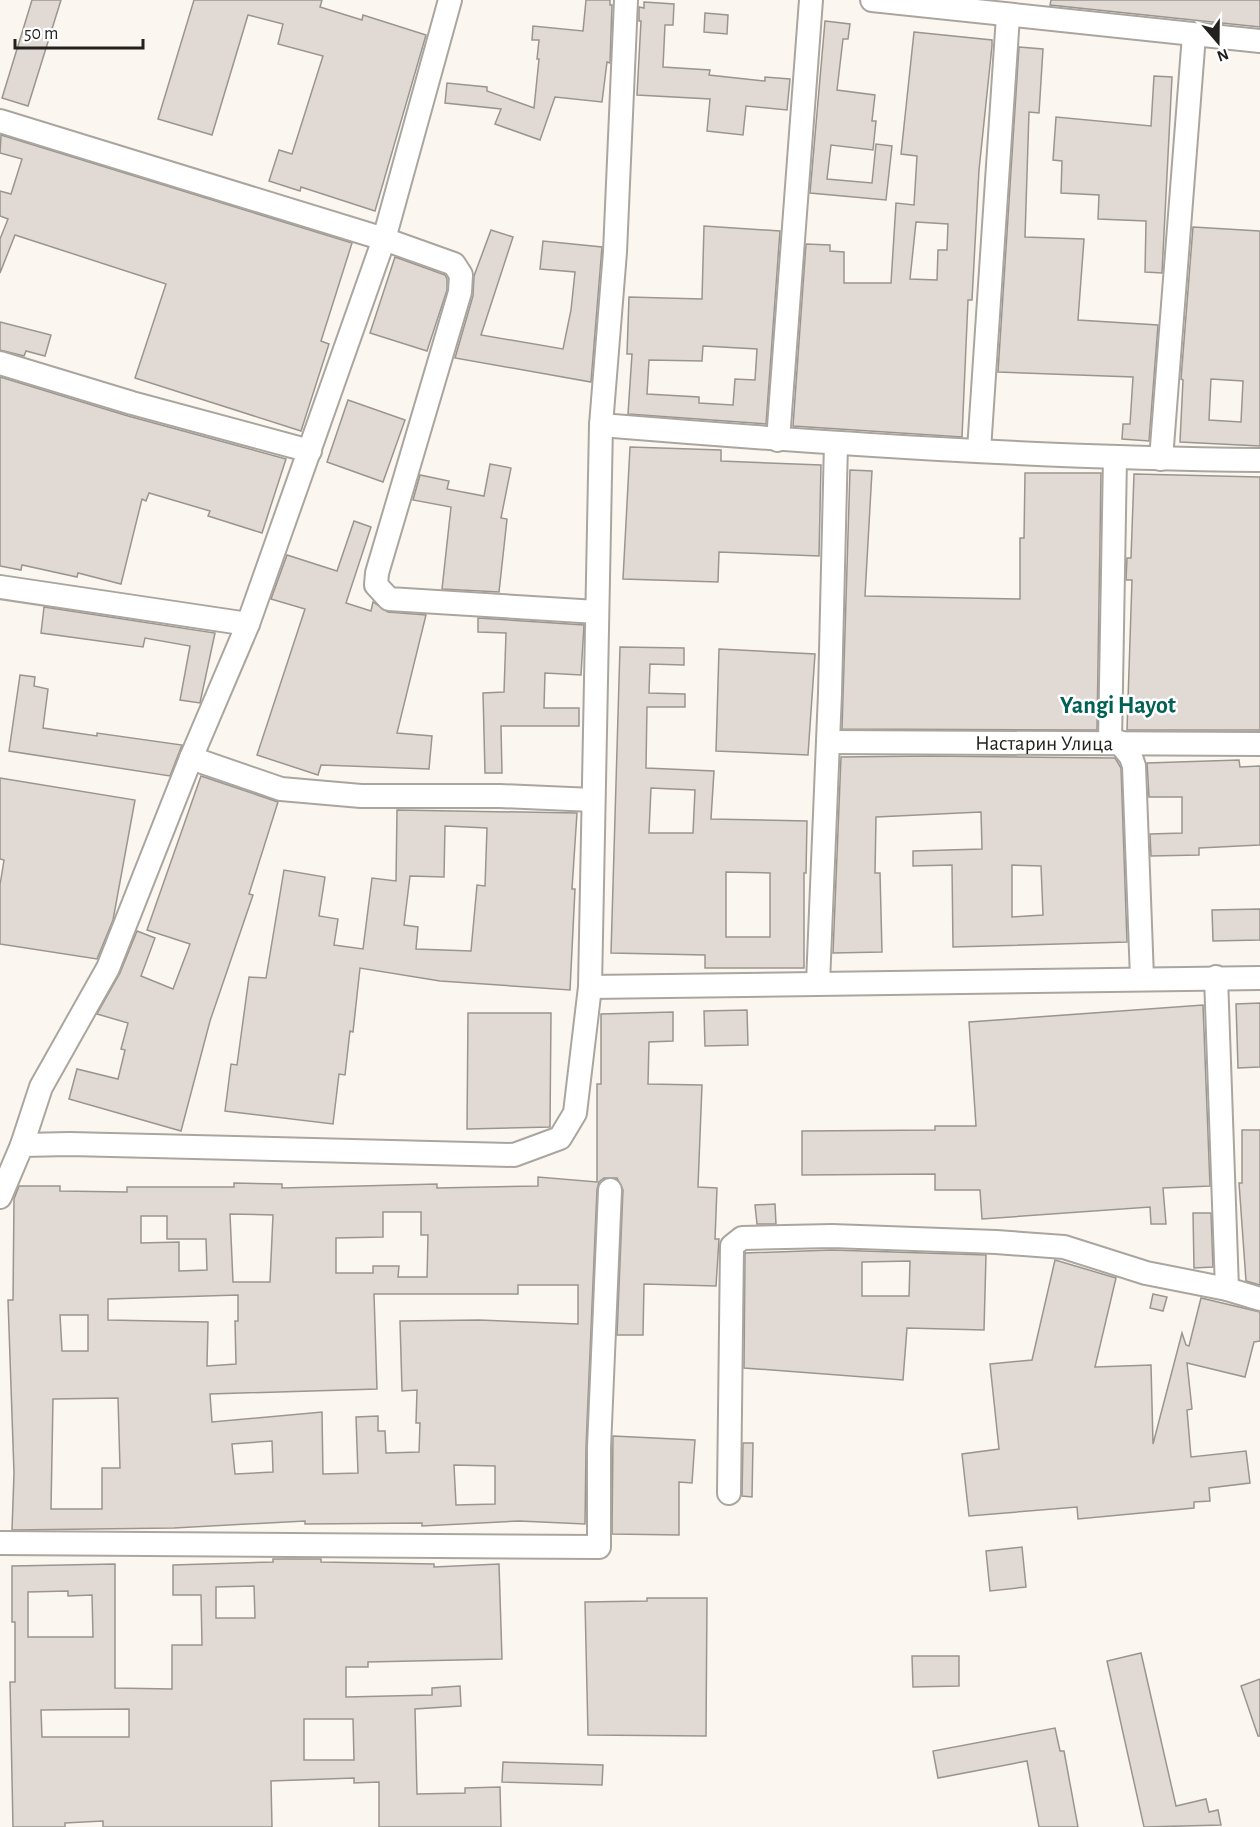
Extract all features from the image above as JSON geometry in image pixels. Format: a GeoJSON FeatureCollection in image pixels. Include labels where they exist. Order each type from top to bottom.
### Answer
{"type":"FeatureCollection","features":[{"type":"Feature","properties":{"kind":"street"},"geometry":{"type":"LineString","coordinates":[[0,1197],[22,1145],[41,1088],[108,968],[191,758],[248,624],[384,239],[450,0]]}},
{"type":"Feature","properties":{"kind":"street"},"geometry":{"type":"LineString","coordinates":[[22,1145],[70,1144],[514,1155],[560,1138],[575,1113],[590,987],[601,425],[615,252],[626,0]]}},
{"type":"Feature","properties":{"kind":"street"},"geometry":{"type":"LineString","coordinates":[[778,440],[811,0]]}},
{"type":"Feature","properties":{"kind":"street"},"geometry":{"type":"LineString","coordinates":[[873,0],[924,3],[1008,16],[1260,41]]}},
{"type":"Feature","properties":{"kind":"street"},"geometry":{"type":"LineString","coordinates":[[979,450],[1008,16]]}},
{"type":"Feature","properties":{"kind":"street"},"geometry":{"type":"LineString","coordinates":[[1161,459],[1194,35]]}},
{"type":"Feature","properties":{"kind":"street"},"geometry":{"type":"LineString","coordinates":[[0,121],[384,239],[454,264],[461,275],[460,292],[377,573],[376,585],[389,598],[597,612]]}},
{"type":"Feature","properties":{"kind":"street"},"geometry":{"type":"LineString","coordinates":[[0,363],[132,403],[310,451]]}},
{"type":"Feature","properties":{"kind":"street"},"geometry":{"type":"LineString","coordinates":[[601,425],[778,440],[1161,459],[1260,460]]}},
{"type":"Feature","properties":{"kind":"street"},"geometry":{"type":"LineString","coordinates":[[818,983],[828,742],[836,442]]}},
{"type":"Feature","properties":{"kind":"street"},"geometry":{"type":"LineString","coordinates":[[1115,457],[1115,742],[1131,757],[1134,766],[1142,978]]}},
{"type":"Feature","properties":{"kind":"street"},"geometry":{"type":"LineString","coordinates":[[0,587],[248,624]]}},
{"type":"Feature","properties":{"kind":"street","name":"Настарин Улица"},"geometry":{"type":"LineString","coordinates":[[828,742],[1260,744]]}},
{"type":"Feature","properties":{"kind":"street"},"geometry":{"type":"LineString","coordinates":[[191,758],[281,789],[361,796],[500,796],[593,800]]}},
{"type":"Feature","properties":{"kind":"street"},"geometry":{"type":"LineString","coordinates":[[1216,977],[1227,1289]]}},
{"type":"Feature","properties":{"kind":"street"},"geometry":{"type":"LineString","coordinates":[[590,987],[1260,978]]}},
{"type":"Feature","properties":{"kind":"street"},"geometry":{"type":"LineString","coordinates":[[0,1543],[599,1547],[599,1449],[610,1190]]}},
{"type":"Feature","properties":{"kind":"street"},"geometry":{"type":"LineString","coordinates":[[729,1493],[732,1246],[742,1238],[844,1236],[996,1242],[1064,1248],[1146,1273],[1227,1289],[1260,1299]]}},
{"type":"Feature","properties":{"kind":"building"},"geometry":{"type":"Polygon","coordinates":[[[32,0],[61,0],[28,106],[2,98],[32,0]]]}},
{"type":"Feature","properties":{"kind":"building"},"geometry":{"type":"Polygon","coordinates":[[[194,0],[322,0],[320,7],[362,20],[363,15],[426,35],[375,211],[301,187],[300,191],[269,181],[279,150],[292,154],[323,56],[278,44],[283,24],[248,15],[212,135],[158,119],[194,0]]]}},
{"type":"Feature","properties":{"kind":"building"},"geometry":{"type":"Polygon","coordinates":[[[586,0],[610,0],[610,5],[612,5],[610,63],[607,62],[602,102],[555,97],[540,140],[495,124],[501,109],[445,103],[447,83],[487,87],[487,91],[534,108],[539,40],[532,40],[533,26],[583,31],[586,0]]]}},
{"type":"Feature","properties":{"kind":"building"},"geometry":{"type":"Polygon","coordinates":[[[1051,0],[1260,0],[1260,27],[1050,5],[1051,0]]]}},
{"type":"Feature","properties":{"kind":"building"},"geometry":{"type":"Polygon","coordinates":[[[644,2],[674,4],[673,25],[665,25],[663,67],[710,70],[709,75],[765,81],[765,77],[790,79],[787,110],[746,106],[743,135],[707,131],[710,99],[637,95],[641,21],[639,21],[639,7],[644,8],[644,2]]]}},
{"type":"Feature","properties":{"kind":"building"},"geometry":{"type":"Polygon","coordinates":[[[705,13],[728,15],[727,34],[704,32],[705,13]]]}},
{"type":"Feature","properties":{"kind":"building"},"geometry":{"type":"Polygon","coordinates":[[[825,21],[850,24],[848,39],[843,39],[837,90],[875,95],[872,121],[876,121],[873,150],[831,145],[827,179],[872,183],[876,144],[892,146],[886,200],[810,193],[825,21]]]}},
{"type":"Feature","properties":{"kind":"building"},"geometry":{"type":"Polygon","coordinates":[[[914,32],[992,40],[979,170],[972,300],[968,300],[962,437],[793,426],[806,244],[830,245],[830,251],[844,252],[844,283],[891,283],[896,203],[914,205],[917,156],[901,154],[914,32]],[[916,222],[910,279],[937,280],[938,250],[947,250],[948,224],[916,222]]]}},
{"type":"Feature","properties":{"kind":"building"},"geometry":{"type":"Polygon","coordinates":[[[1019,47],[1043,49],[1039,113],[1029,112],[1025,237],[1084,239],[1078,320],[1158,325],[1149,441],[1122,439],[1123,424],[1130,424],[1133,377],[998,372],[1019,47]]]}},
{"type":"Feature","properties":{"kind":"building"},"geometry":{"type":"Polygon","coordinates":[[[1154,76],[1172,77],[1162,273],[1145,272],[1146,221],[1098,219],[1099,195],[1061,193],[1062,161],[1053,160],[1056,117],[1151,126],[1154,76]]]}},
{"type":"Feature","properties":{"kind":"building"},"geometry":{"type":"Polygon","coordinates":[[[1,135],[352,243],[321,341],[329,344],[301,431],[135,378],[166,284],[15,235],[0,273],[0,239],[8,219],[0,216],[0,191],[11,194],[22,159],[0,153],[1,135]]]}},
{"type":"Feature","properties":{"kind":"building"},"geometry":{"type":"Polygon","coordinates":[[[704,226],[780,231],[766,424],[628,414],[632,354],[627,354],[629,297],[702,299],[704,226]],[[703,346],[702,361],[649,360],[647,394],[699,397],[699,403],[733,405],[735,379],[755,380],[757,349],[703,346]]]}},
{"type":"Feature","properties":{"kind":"building"},"geometry":{"type":"Polygon","coordinates":[[[1193,227],[1260,231],[1260,446],[1180,442],[1183,380],[1181,379],[1193,227]],[[1211,379],[1209,420],[1241,422],[1243,381],[1211,379]]]}},
{"type":"Feature","properties":{"kind":"building"},"geometry":{"type":"Polygon","coordinates":[[[491,230],[513,237],[481,335],[563,349],[571,310],[575,272],[540,269],[543,241],[602,247],[591,382],[455,358],[473,296],[474,276],[491,230]]]}},
{"type":"Feature","properties":{"kind":"building"},"geometry":{"type":"Polygon","coordinates":[[[395,257],[445,275],[447,279],[447,290],[427,351],[370,333],[395,257]]]}},
{"type":"Feature","properties":{"kind":"building"},"geometry":{"type":"Polygon","coordinates":[[[0,322],[51,335],[45,356],[26,351],[24,356],[0,350],[0,322]]]}},
{"type":"Feature","properties":{"kind":"building"},"geometry":{"type":"Polygon","coordinates":[[[0,377],[128,416],[286,459],[262,533],[208,516],[210,511],[149,493],[146,501],[142,499],[121,584],[78,573],[77,577],[22,565],[21,570],[0,566],[0,377]]]}},
{"type":"Feature","properties":{"kind":"building"},"geometry":{"type":"Polygon","coordinates":[[[348,400],[405,420],[383,482],[327,462],[348,400]]]}},
{"type":"Feature","properties":{"kind":"building"},"geometry":{"type":"Polygon","coordinates":[[[630,447],[721,450],[721,461],[821,465],[819,556],[719,552],[718,582],[623,579],[630,447]]]}},
{"type":"Feature","properties":{"kind":"building"},"geometry":{"type":"Polygon","coordinates":[[[490,464],[511,468],[501,518],[507,519],[499,592],[442,589],[451,507],[413,500],[420,475],[449,481],[447,489],[484,496],[490,464]]]}},
{"type":"Feature","properties":{"kind":"building"},"geometry":{"type":"Polygon","coordinates":[[[850,470],[872,471],[865,596],[1020,599],[1020,538],[1024,538],[1025,473],[1101,473],[1097,730],[842,729],[850,470]]]}},
{"type":"Feature","properties":{"kind":"building"},"geometry":{"type":"Polygon","coordinates":[[[1134,474],[1260,477],[1260,730],[1127,730],[1132,580],[1126,580],[1127,558],[1131,558],[1134,474]]]}},
{"type":"Feature","properties":{"kind":"building"},"geometry":{"type":"Polygon","coordinates":[[[354,521],[371,527],[346,603],[371,611],[373,602],[388,612],[426,615],[397,733],[432,736],[429,769],[321,765],[318,775],[257,755],[305,609],[271,599],[287,555],[337,571],[354,521]]]}},
{"type":"Feature","properties":{"kind":"building"},"geometry":{"type":"Polygon","coordinates":[[[44,607],[215,633],[200,703],[180,700],[190,646],[145,638],[143,647],[41,633],[44,607]]]}},
{"type":"Feature","properties":{"kind":"building"},"geometry":{"type":"Polygon","coordinates":[[[478,618],[584,625],[581,675],[545,673],[544,708],[579,708],[579,726],[501,726],[502,773],[485,773],[483,693],[504,692],[506,633],[478,632],[478,618]]]}},
{"type":"Feature","properties":{"kind":"building"},"geometry":{"type":"Polygon","coordinates":[[[620,647],[684,648],[684,665],[650,664],[649,693],[685,694],[685,707],[647,707],[646,768],[714,771],[711,819],[807,821],[806,873],[804,873],[804,968],[705,968],[705,955],[611,953],[620,647]],[[651,788],[649,833],[693,833],[695,790],[651,788]],[[726,872],[726,937],[770,937],[770,873],[726,872]]]}},
{"type":"Feature","properties":{"kind":"building"},"geometry":{"type":"Polygon","coordinates":[[[719,649],[815,654],[808,755],[716,751],[719,649]]]}},
{"type":"Feature","properties":{"kind":"building"},"geometry":{"type":"Polygon","coordinates":[[[20,675],[35,677],[34,686],[48,689],[43,728],[182,745],[170,776],[9,751],[20,675]]]}},
{"type":"Feature","properties":{"kind":"building"},"geometry":{"type":"Polygon","coordinates":[[[841,757],[1115,758],[1121,768],[1127,942],[953,947],[952,865],[913,866],[913,851],[982,849],[981,812],[876,817],[875,873],[880,873],[882,952],[833,953],[841,757]],[[1012,865],[1012,917],[1043,915],[1041,866],[1012,865]]]}},
{"type":"Feature","properties":{"kind":"building"},"geometry":{"type":"Polygon","coordinates":[[[1239,760],[1240,767],[1260,766],[1260,845],[1199,848],[1199,855],[1151,856],[1150,834],[1182,833],[1182,797],[1149,797],[1147,763],[1239,760]]]}},
{"type":"Feature","properties":{"kind":"building"},"geometry":{"type":"Polygon","coordinates":[[[201,776],[278,802],[249,894],[253,895],[210,1021],[181,1131],[69,1099],[77,1069],[118,1079],[125,1050],[121,1049],[128,1023],[97,1014],[120,973],[137,931],[155,938],[141,976],[173,989],[190,944],[147,930],[201,776]]]}},
{"type":"Feature","properties":{"kind":"building"},"geometry":{"type":"Polygon","coordinates":[[[0,778],[135,800],[113,920],[97,959],[0,944],[0,885],[4,860],[0,859],[0,778]]]}},
{"type":"Feature","properties":{"kind":"building"},"geometry":{"type":"Polygon","coordinates":[[[397,810],[577,813],[572,889],[575,889],[570,990],[440,981],[360,968],[353,1032],[350,1031],[345,1075],[339,1074],[333,1124],[225,1111],[231,1064],[237,1065],[249,977],[266,978],[284,870],[325,877],[319,916],[338,919],[334,945],[363,949],[372,878],[396,881],[397,810]],[[445,826],[444,877],[410,876],[404,925],[418,927],[416,949],[471,951],[477,885],[485,886],[487,828],[445,826]]]}},
{"type":"Feature","properties":{"kind":"building"},"geometry":{"type":"Polygon","coordinates":[[[1260,909],[1260,940],[1213,941],[1212,910],[1260,909]]]}},
{"type":"Feature","properties":{"kind":"building"},"geometry":{"type":"Polygon","coordinates":[[[1260,1003],[1260,1067],[1238,1068],[1236,1004],[1260,1003]]]}},
{"type":"Feature","properties":{"kind":"building"},"geometry":{"type":"Polygon","coordinates":[[[1203,1005],[1210,1186],[1163,1188],[1166,1224],[1151,1224],[1150,1207],[982,1219],[980,1190],[935,1190],[935,1174],[802,1175],[802,1131],[935,1130],[935,1126],[976,1126],[969,1022],[1203,1005]]]}},
{"type":"Feature","properties":{"kind":"building"},"geometry":{"type":"Polygon","coordinates":[[[747,1010],[748,1045],[705,1046],[704,1011],[747,1010]]]}},
{"type":"Feature","properties":{"kind":"building"},"geometry":{"type":"Polygon","coordinates":[[[673,1012],[673,1041],[649,1042],[648,1084],[702,1085],[698,1187],[717,1188],[715,1239],[719,1239],[716,1286],[644,1284],[643,1335],[617,1335],[623,1190],[617,1178],[604,1178],[599,1182],[586,1447],[585,1524],[519,1521],[422,1526],[422,1523],[305,1524],[305,1521],[174,1528],[12,1530],[14,1473],[8,1300],[13,1300],[14,1199],[19,1186],[60,1186],[60,1191],[127,1192],[127,1187],[234,1187],[234,1183],[282,1184],[282,1188],[437,1184],[437,1188],[538,1186],[538,1177],[597,1182],[597,1084],[601,1084],[601,1014],[673,1012]],[[383,1212],[383,1237],[336,1238],[336,1273],[373,1273],[373,1266],[399,1266],[398,1277],[427,1277],[428,1235],[421,1235],[421,1212],[383,1212]],[[230,1214],[233,1282],[270,1282],[273,1215],[230,1214]],[[141,1216],[141,1243],[179,1242],[179,1271],[207,1270],[206,1239],[167,1239],[167,1216],[141,1216]],[[518,1285],[518,1294],[374,1294],[377,1389],[210,1394],[212,1422],[322,1412],[323,1474],[358,1473],[356,1417],[378,1416],[378,1431],[385,1431],[386,1453],[419,1452],[420,1423],[416,1423],[417,1390],[402,1391],[400,1321],[479,1320],[578,1324],[578,1285],[518,1285]],[[238,1295],[108,1299],[108,1320],[208,1322],[207,1366],[236,1364],[235,1321],[238,1321],[238,1295]],[[60,1315],[62,1351],[88,1351],[88,1315],[60,1315]],[[118,1398],[53,1399],[51,1509],[102,1509],[102,1468],[120,1468],[118,1398]],[[272,1441],[232,1444],[235,1474],[273,1472],[272,1441]],[[454,1465],[456,1505],[495,1504],[495,1466],[454,1465]]]}},
{"type":"Feature","properties":{"kind":"building"},"geometry":{"type":"Polygon","coordinates":[[[468,1013],[551,1013],[550,1127],[467,1129],[468,1013]]]}},
{"type":"Feature","properties":{"kind":"building"},"geometry":{"type":"Polygon","coordinates":[[[1242,1130],[1260,1130],[1260,1285],[1246,1281],[1239,1183],[1242,1183],[1242,1130]]]}},
{"type":"Feature","properties":{"kind":"building"},"geometry":{"type":"Polygon","coordinates":[[[775,1204],[776,1224],[757,1224],[755,1205],[775,1204]]]}},
{"type":"Feature","properties":{"kind":"building"},"geometry":{"type":"Polygon","coordinates":[[[1193,1213],[1211,1213],[1213,1267],[1194,1268],[1193,1213]]]}},
{"type":"Feature","properties":{"kind":"building"},"geometry":{"type":"Polygon","coordinates":[[[832,1250],[986,1255],[984,1330],[907,1328],[903,1380],[744,1368],[745,1253],[832,1250]],[[910,1261],[862,1262],[862,1296],[909,1296],[910,1261]]]}},
{"type":"Feature","properties":{"kind":"building"},"geometry":{"type":"Polygon","coordinates":[[[1055,1260],[1116,1278],[1095,1367],[1151,1365],[1153,1444],[1182,1333],[1186,1345],[1189,1346],[1201,1298],[1260,1312],[1260,1341],[1254,1342],[1245,1377],[1187,1363],[1192,1409],[1187,1410],[1191,1457],[1246,1451],[1250,1483],[1209,1488],[1210,1501],[1194,1502],[1194,1508],[1078,1519],[1077,1507],[969,1516],[962,1454],[999,1449],[990,1364],[1032,1360],[1055,1260]]]}},
{"type":"Feature","properties":{"kind":"building"},"geometry":{"type":"Polygon","coordinates":[[[1153,1294],[1167,1297],[1163,1311],[1150,1308],[1153,1294]]]}},
{"type":"Feature","properties":{"kind":"building"},"geometry":{"type":"Polygon","coordinates":[[[613,1436],[695,1440],[692,1483],[679,1482],[679,1535],[612,1534],[613,1436]]]}},
{"type":"Feature","properties":{"kind":"building"},"geometry":{"type":"Polygon","coordinates":[[[743,1443],[753,1443],[752,1497],[742,1496],[743,1443]]]}},
{"type":"Feature","properties":{"kind":"building"},"geometry":{"type":"Polygon","coordinates":[[[1022,1547],[1026,1587],[990,1591],[986,1551],[1022,1547]]]}},
{"type":"Feature","properties":{"kind":"building"},"geometry":{"type":"Polygon","coordinates":[[[273,1559],[321,1559],[321,1562],[434,1564],[434,1567],[499,1564],[502,1659],[368,1662],[368,1667],[346,1667],[346,1697],[432,1695],[432,1688],[460,1686],[461,1706],[415,1709],[417,1794],[465,1793],[465,1788],[500,1787],[501,1827],[379,1827],[379,1782],[354,1783],[354,1778],[271,1781],[272,1827],[103,1827],[103,1821],[65,1823],[65,1827],[13,1827],[10,1682],[15,1682],[15,1622],[12,1622],[12,1566],[115,1564],[115,1688],[172,1689],[172,1645],[202,1645],[201,1595],[173,1595],[173,1565],[273,1562],[273,1559]],[[254,1586],[216,1587],[216,1618],[255,1618],[254,1586]],[[68,1591],[28,1592],[28,1637],[93,1637],[92,1595],[68,1596],[68,1591]],[[129,1709],[41,1710],[42,1737],[129,1737],[129,1709]],[[304,1719],[304,1760],[354,1760],[353,1719],[304,1719]]]}},
{"type":"Feature","properties":{"kind":"building"},"geometry":{"type":"Polygon","coordinates":[[[647,1598],[707,1598],[706,1736],[588,1735],[585,1602],[647,1601],[647,1598]]]}},
{"type":"Feature","properties":{"kind":"building"},"geometry":{"type":"Polygon","coordinates":[[[1141,1653],[1176,1806],[1206,1799],[1209,1812],[1218,1810],[1221,1825],[1144,1827],[1107,1661],[1141,1653]]]}},
{"type":"Feature","properties":{"kind":"building"},"geometry":{"type":"Polygon","coordinates":[[[912,1656],[959,1656],[959,1686],[913,1687],[912,1656]]]}},
{"type":"Feature","properties":{"kind":"building"},"geometry":{"type":"Polygon","coordinates":[[[1260,1679],[1260,1736],[1258,1736],[1241,1686],[1260,1679]]]}},
{"type":"Feature","properties":{"kind":"building"},"geometry":{"type":"Polygon","coordinates":[[[1055,1728],[1060,1751],[1064,1751],[1078,1827],[1039,1827],[1027,1761],[938,1778],[933,1751],[1055,1728]]]}},
{"type":"Feature","properties":{"kind":"building"},"geometry":{"type":"Polygon","coordinates":[[[503,1762],[603,1765],[602,1785],[502,1782],[503,1762]]]}},
{"type":"Feature","properties":{"kind":"district","name":"Yangi Hayot"},"geometry":{"type":"Point","coordinates":[1118,706]}}]}
